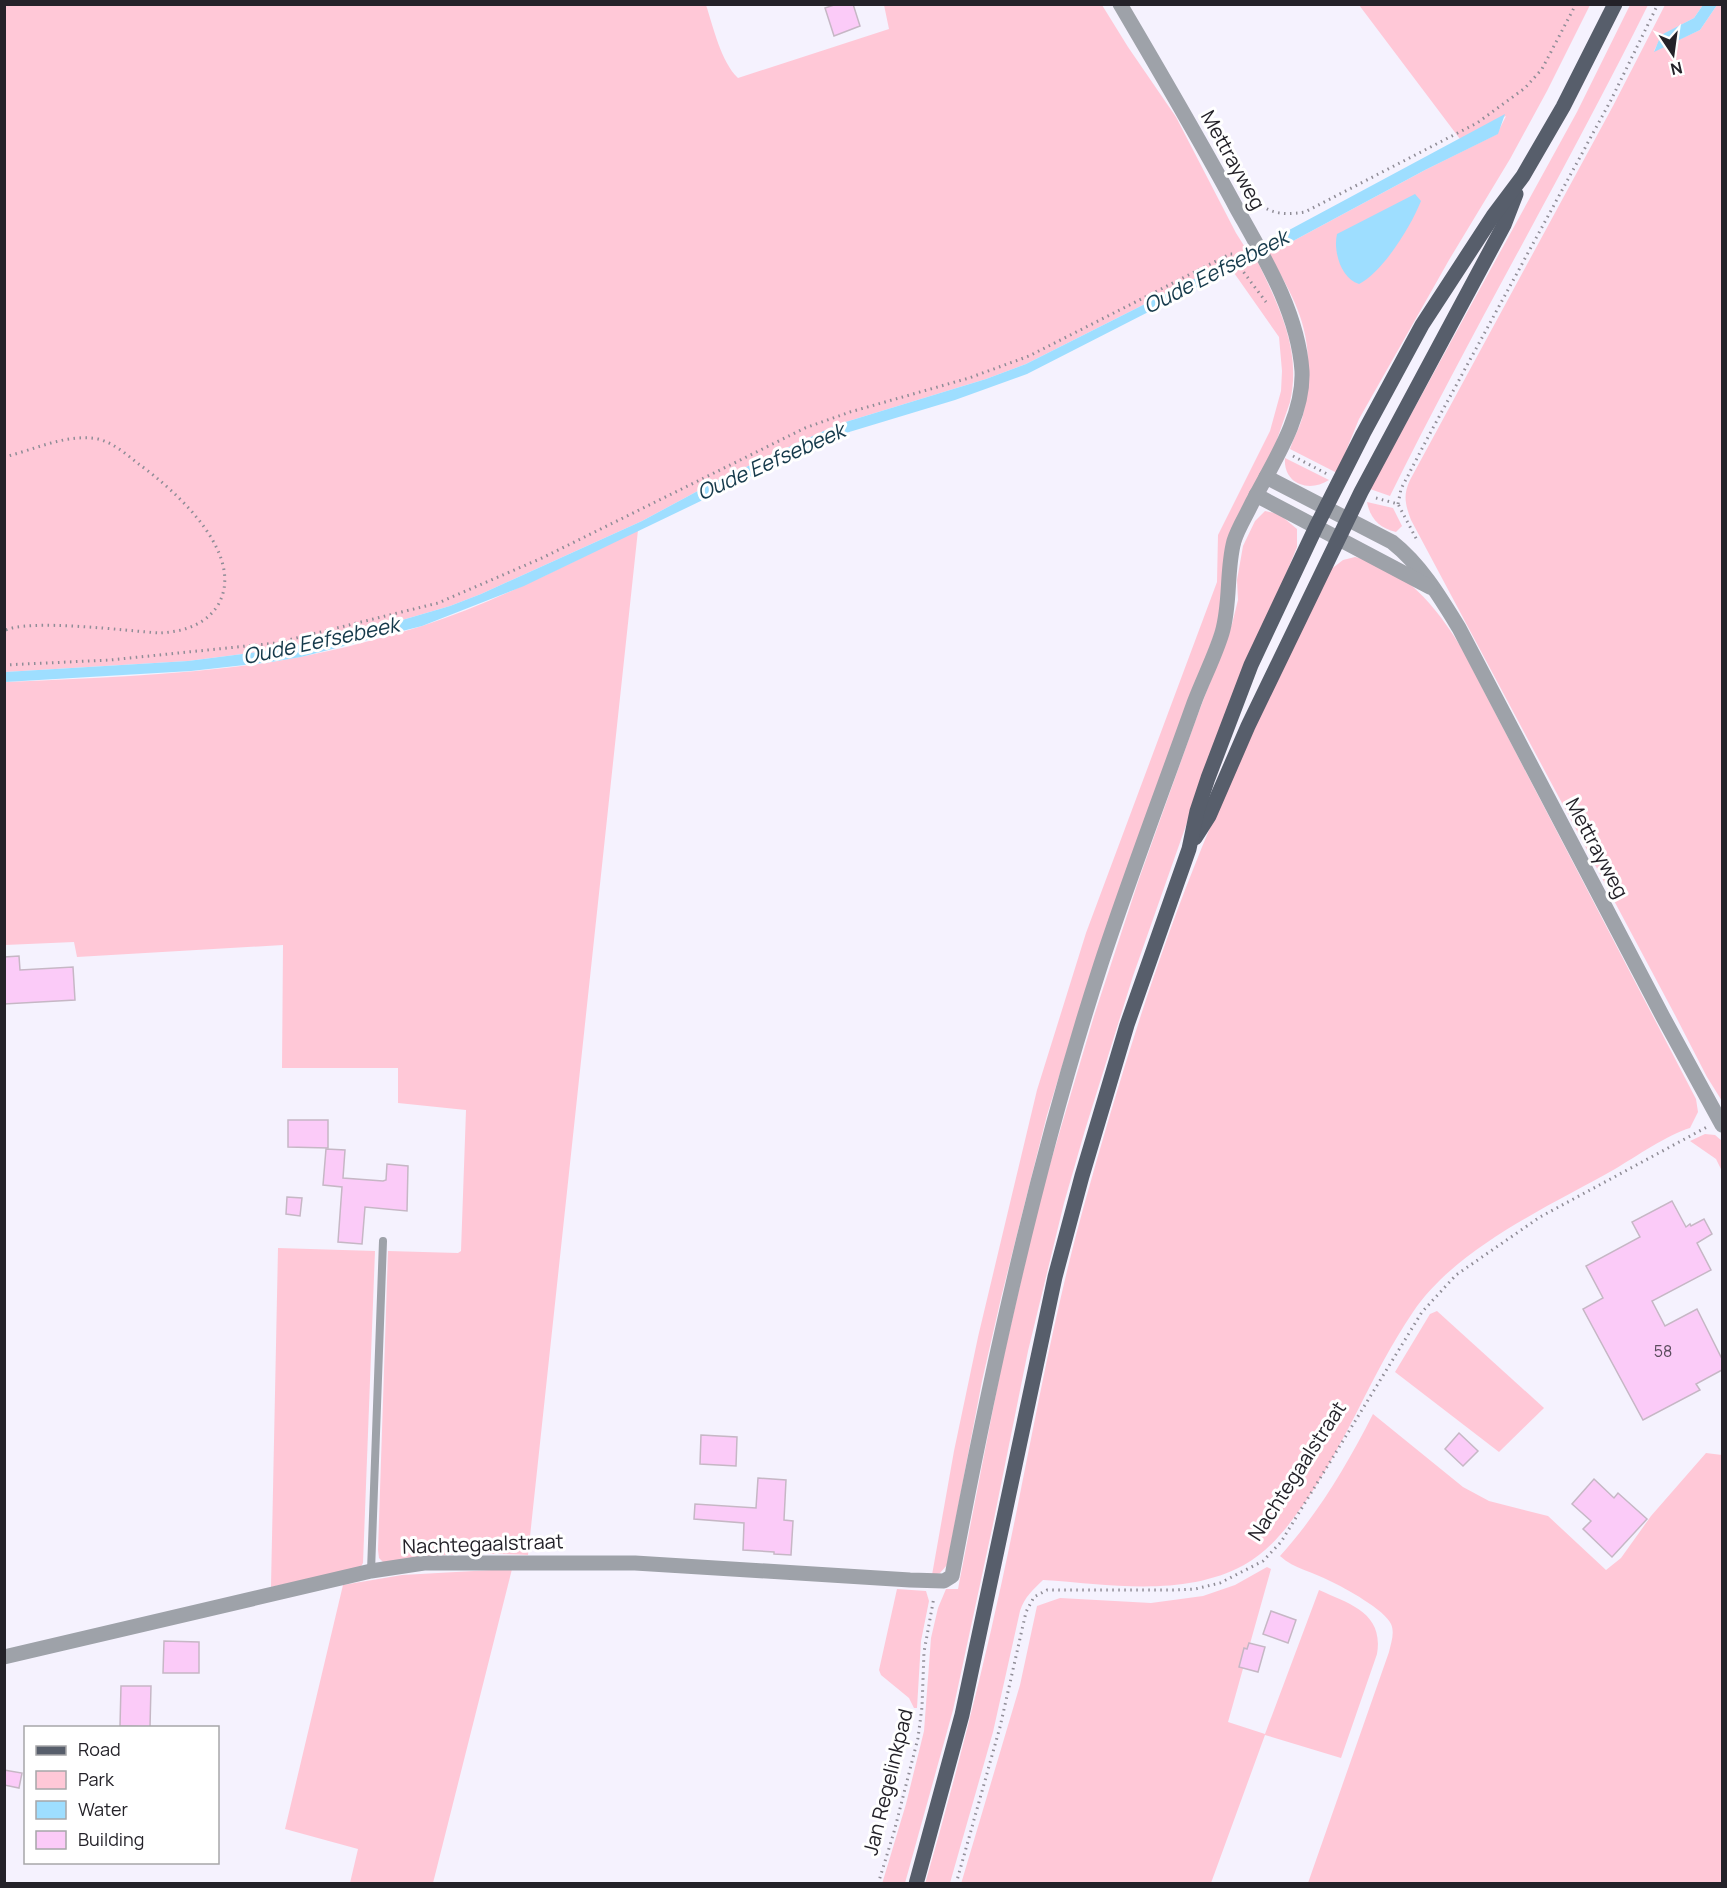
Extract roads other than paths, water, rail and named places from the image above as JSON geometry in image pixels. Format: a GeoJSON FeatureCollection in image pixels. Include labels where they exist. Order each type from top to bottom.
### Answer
{"type":"FeatureCollection","features":[{"type":"Feature","properties":{"kind":"main road"},"geometry":{"type":"LineString","coordinates":[[916,1884],[962,1715],[1055,1277],[1127,1025],[1189,849],[1197,811],[1208,778],[1251,665],[1325,508],[1422,325],[1493,216],[1523,176],[1563,107],[1615,4]]}},
{"type":"Feature","properties":{"kind":"main road"},"geometry":{"type":"LineString","coordinates":[[1189,849],[1209,816],[1248,726],[1338,538],[1504,225],[1523,176]]}},
{"type":"Feature","properties":{"kind":"street","name":"Mettrayweg"},"geometry":{"type":"LineString","coordinates":[[937,1581],[949,1580],[952,1576],[1014,1274],[1101,965],[1197,695],[1222,632],[1228,597],[1229,565],[1236,535],[1281,449],[1299,403],[1302,374],[1291,318],[1255,242],[1215,167],[1120,4]]}},
{"type":"Feature","properties":{"kind":"street","name":"Mettrayweg"},"geometry":{"type":"LineString","coordinates":[[1266,477],[1392,542],[1406,553],[1436,589],[1459,628],[1721,1123]]}},
{"type":"Feature","properties":{"kind":"street"},"geometry":{"type":"LineString","coordinates":[[1256,495],[1436,589]]}},
{"type":"Feature","properties":{"kind":"street","name":"Nachtegaalstraat"},"geometry":{"type":"LineString","coordinates":[[4,1657],[371,1571],[424,1563],[635,1563],[937,1581]]}},
{"type":"Feature","properties":{"kind":"lane"},"geometry":{"type":"LineString","coordinates":[[371,1571],[383,1242]]}},
{"type":"Feature","properties":{"kind":"water"},"geometry":{"type":"Polygon","coordinates":[[[1703,5],[1717,5],[1700,30],[1654,52],[1661,35],[1694,18],[1703,5]]]}},
{"type":"Feature","properties":{"kind":"water","name":"Oude Eefsebeek"},"geometry":{"type":"Polygon","coordinates":[[[1505,114],[1498,134],[1425,170],[1280,248],[1252,259],[1027,374],[955,400],[836,436],[524,586],[422,626],[301,657],[271,662],[191,671],[5,682],[5,672],[188,661],[281,649],[392,623],[450,606],[642,521],[720,479],[839,424],[986,379],[1026,364],[1248,252],[1505,114]]]}},
{"type":"Feature","properties":{"kind":"water"},"geometry":{"type":"Polygon","coordinates":[[[1415,194],[1421,201],[1387,259],[1359,284],[1353,281],[1343,270],[1337,256],[1337,234],[1415,194]]]}}]}
